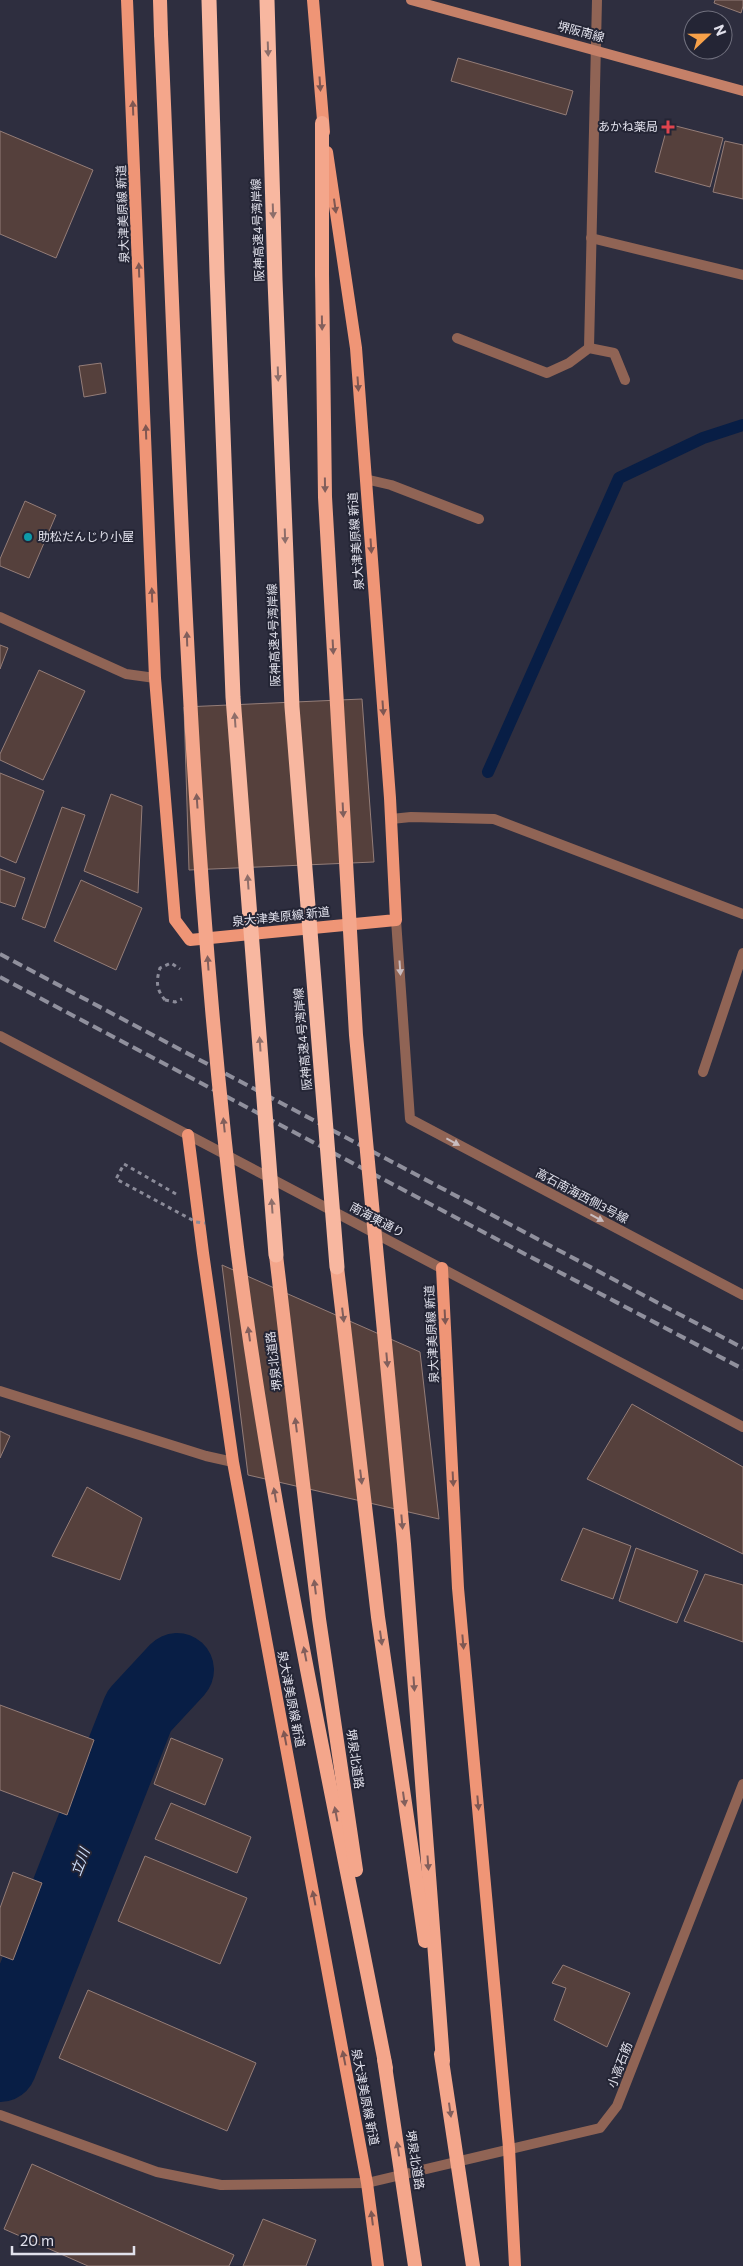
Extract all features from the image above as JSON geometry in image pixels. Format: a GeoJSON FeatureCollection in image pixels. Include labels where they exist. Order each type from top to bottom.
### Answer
{"type":"FeatureCollection","features":[{"type":"Feature","properties":{"kind":"highway"},"geometry":{"type":"LineString","coordinates":[[160,0],[189,688],[209,979],[236,1233],[258,1394],[284,1541],[386,2068]]}},
{"type":"Feature","properties":{"kind":"highway"},"geometry":{"type":"LineString","coordinates":[[209,0],[233,697],[276,1255]]}},
{"type":"Feature","properties":{"kind":"highway","name":"阪神高速4号湾岸線"},"geometry":{"type":"LineString","coordinates":[[266,0],[292,707],[337,1267]]}},
{"type":"Feature","properties":{"kind":"highway"},"geometry":{"type":"LineString","coordinates":[[322,123],[325,497],[356,1035],[404,1544],[442,2061]]}},
{"type":"Feature","properties":{"kind":"highway","name":"堺泉北道路"},"geometry":{"type":"LineString","coordinates":[[276,1255],[319,1619],[415,2266]]}},
{"type":"Feature","properties":{"kind":"highway"},"geometry":{"type":"LineString","coordinates":[[337,1267],[378,1617],[473,2266]]}},
{"type":"Feature","properties":{"kind":"main road","name":"泉大津美原線 新道"},"geometry":{"type":"LineString","coordinates":[[127,0],[155,678],[175,920],[190,940],[396,920],[391,819],[356,348],[322,123],[313,0]]}},
{"type":"Feature","properties":{"kind":"main road","name":"堺阪南線"},"geometry":{"type":"LineString","coordinates":[[411,0],[743,91]]}},
{"type":"Feature","properties":{"kind":"main road","name":"泉大津美原線 新道"},"geometry":{"type":"LineString","coordinates":[[188,1135],[233,1462],[367,2182],[378,2266]]}},
{"type":"Feature","properties":{"kind":"main road","name":"泉大津美原線 新道"},"geometry":{"type":"LineString","coordinates":[[442,1268],[458,1588],[509,2148],[515,2266]]}},
{"type":"Feature","properties":{"kind":"street"},"geometry":{"type":"LineString","coordinates":[[589,348],[597,0]]}},
{"type":"Feature","properties":{"kind":"street"},"geometry":{"type":"LineString","coordinates":[[591,238],[743,276]]}},
{"type":"Feature","properties":{"kind":"street"},"geometry":{"type":"LineString","coordinates":[[457,338],[547,373],[570,363],[589,348],[614,353],[625,380]]}},
{"type":"Feature","properties":{"kind":"street"},"geometry":{"type":"LineString","coordinates":[[365,479],[390,485],[479,519]]}},
{"type":"Feature","properties":{"kind":"street"},"geometry":{"type":"LineString","coordinates":[[0,617],[126,674],[155,678]]}},
{"type":"Feature","properties":{"kind":"street"},"geometry":{"type":"LineString","coordinates":[[391,819],[411,817],[494,819],[743,914]]}},
{"type":"Feature","properties":{"kind":"street","name":"高石南海西側3号線"},"geometry":{"type":"LineString","coordinates":[[396,920],[410,1119],[743,1295]]}},
{"type":"Feature","properties":{"kind":"street"},"geometry":{"type":"LineString","coordinates":[[703,1072],[743,953]]}},
{"type":"Feature","properties":{"kind":"street","name":"南海東通り"},"geometry":{"type":"LineString","coordinates":[[0,1036],[743,1427]]}},
{"type":"Feature","properties":{"kind":"street"},"geometry":{"type":"LineString","coordinates":[[0,1391],[206,1456],[233,1462]]}},
{"type":"Feature","properties":{"kind":"street","name":"小高石筋"},"geometry":{"type":"LineString","coordinates":[[0,2115],[157,2172],[221,2185],[367,2182],[600,2128],[618,2106],[743,1784]]}},
{"type":"Feature","properties":{"kind":"path"},"geometry":{"type":"LineString","coordinates":[[165,1000],[158,992],[157,978],[160,968],[171,963],[187,973]]}},
{"type":"Feature","properties":{"kind":"path"},"geometry":{"type":"LineString","coordinates":[[176,1194],[124,1164],[116,1179],[196,1222],[209,1224]]}},
{"type":"Feature","properties":{"kind":"building"},"geometry":{"type":"Polygon","coordinates":[[[715,0],[743,0],[743,6],[741,13],[714,3],[715,0]]]}},
{"type":"Feature","properties":{"kind":"building"},"geometry":{"type":"Polygon","coordinates":[[[458,58],[573,91],[566,115],[451,81],[458,58]]]}},
{"type":"Feature","properties":{"kind":"building"},"geometry":{"type":"Polygon","coordinates":[[[668,124],[723,138],[710,187],[655,172],[668,124]]]}},
{"type":"Feature","properties":{"kind":"building"},"geometry":{"type":"Polygon","coordinates":[[[0,131],[93,170],[56,258],[0,234],[0,131]]]}},
{"type":"Feature","properties":{"kind":"building"},"geometry":{"type":"Polygon","coordinates":[[[725,141],[743,145],[743,199],[713,192],[725,141]]]}},
{"type":"Feature","properties":{"kind":"building"},"geometry":{"type":"Polygon","coordinates":[[[101,363],[106,393],[84,397],[79,366],[101,363]]]}},
{"type":"Feature","properties":{"kind":"building","name":"助松だんじり小屋"},"geometry":{"type":"Polygon","coordinates":[[[25,501],[56,515],[29,578],[0,566],[0,559],[25,501]]]}},
{"type":"Feature","properties":{"kind":"building"},"geometry":{"type":"Polygon","coordinates":[[[0,645],[8,648],[0,669],[0,645]]]}},
{"type":"Feature","properties":{"kind":"building"},"geometry":{"type":"Polygon","coordinates":[[[39,670],[85,691],[43,780],[0,760],[0,754],[39,670]]]}},
{"type":"Feature","properties":{"kind":"building"},"geometry":{"type":"Polygon","coordinates":[[[362,699],[374,862],[189,870],[184,707],[362,699]]]}},
{"type":"Feature","properties":{"kind":"building"},"geometry":{"type":"Polygon","coordinates":[[[0,773],[44,791],[16,863],[0,856],[0,773]]]}},
{"type":"Feature","properties":{"kind":"building"},"geometry":{"type":"Polygon","coordinates":[[[111,794],[142,806],[138,893],[84,871],[111,794]]]}},
{"type":"Feature","properties":{"kind":"building"},"geometry":{"type":"Polygon","coordinates":[[[62,807],[85,815],[45,928],[22,919],[62,807]]]}},
{"type":"Feature","properties":{"kind":"building"},"geometry":{"type":"Polygon","coordinates":[[[0,869],[25,878],[15,907],[0,902],[0,869]]]}},
{"type":"Feature","properties":{"kind":"building"},"geometry":{"type":"Polygon","coordinates":[[[81,880],[142,908],[116,970],[54,941],[81,880]]]}},
{"type":"Feature","properties":{"kind":"building"},"geometry":{"type":"Polygon","coordinates":[[[222,1265],[420,1352],[439,1519],[248,1475],[222,1265]]]}},
{"type":"Feature","properties":{"kind":"building"},"geometry":{"type":"Polygon","coordinates":[[[632,1404],[743,1467],[743,1554],[587,1479],[632,1404]]]}},
{"type":"Feature","properties":{"kind":"building"},"geometry":{"type":"Polygon","coordinates":[[[0,1431],[10,1436],[0,1458],[0,1431]]]}},
{"type":"Feature","properties":{"kind":"building"},"geometry":{"type":"Polygon","coordinates":[[[87,1487],[142,1518],[120,1580],[52,1556],[87,1487]]]}},
{"type":"Feature","properties":{"kind":"building"},"geometry":{"type":"Polygon","coordinates":[[[583,1528],[631,1546],[613,1599],[561,1580],[583,1528]]]}},
{"type":"Feature","properties":{"kind":"building"},"geometry":{"type":"Polygon","coordinates":[[[636,1548],[698,1571],[677,1623],[619,1601],[636,1548]]]}},
{"type":"Feature","properties":{"kind":"building"},"geometry":{"type":"Polygon","coordinates":[[[705,1574],[743,1585],[743,1642],[684,1621],[705,1574]]]}},
{"type":"Feature","properties":{"kind":"building"},"geometry":{"type":"Polygon","coordinates":[[[0,1705],[94,1740],[67,1815],[0,1790],[0,1705]]]}},
{"type":"Feature","properties":{"kind":"building"},"geometry":{"type":"Polygon","coordinates":[[[171,1738],[223,1759],[205,1805],[154,1784],[171,1738]]]}},
{"type":"Feature","properties":{"kind":"building"},"geometry":{"type":"Polygon","coordinates":[[[171,1803],[251,1837],[237,1873],[155,1839],[171,1803]]]}},
{"type":"Feature","properties":{"kind":"building"},"geometry":{"type":"Polygon","coordinates":[[[145,1856],[247,1898],[220,1964],[118,1921],[145,1856]]]}},
{"type":"Feature","properties":{"kind":"building"},"geometry":{"type":"Polygon","coordinates":[[[13,1872],[42,1883],[13,1960],[0,1955],[0,1908],[13,1872]]]}},
{"type":"Feature","properties":{"kind":"building"},"geometry":{"type":"Polygon","coordinates":[[[563,1965],[630,1993],[607,2047],[554,2020],[566,1988],[552,1983],[563,1965]]]}},
{"type":"Feature","properties":{"kind":"building"},"geometry":{"type":"Polygon","coordinates":[[[88,1990],[256,2063],[227,2131],[59,2058],[88,1990]]]}},
{"type":"Feature","properties":{"kind":"building"},"geometry":{"type":"Polygon","coordinates":[[[32,2164],[234,2255],[229,2266],[88,2266],[4,2229],[32,2164]]]}},
{"type":"Feature","properties":{"kind":"building"},"geometry":{"type":"Polygon","coordinates":[[[263,2219],[316,2240],[306,2266],[243,2266],[263,2219]]]}},
{"type":"Feature","properties":{"kind":"waterway"},"geometry":{"type":"LineString","coordinates":[[488,772],[619,478],[703,438],[743,425]]}},
{"type":"Feature","properties":{"kind":"waterway","name":"立川"},"geometry":{"type":"LineString","coordinates":[[0,2065],[139,1711],[177,1670]]}},
{"type":"Feature","properties":{"kind":"railway"},"geometry":{"type":"LineString","coordinates":[[0,954],[743,1348]]}},
{"type":"Feature","properties":{"kind":"railway"},"geometry":{"type":"LineString","coordinates":[[0,977],[743,1369]]}},
{"type":"Feature","properties":{"kind":"place","name":"あかね薬局"},"geometry":{"type":"Point","coordinates":[668,127]}},
{"type":"Feature","properties":{"kind":"place","name":"助松だんじり小屋"},"geometry":{"type":"Point","coordinates":[28,537]}}]}
